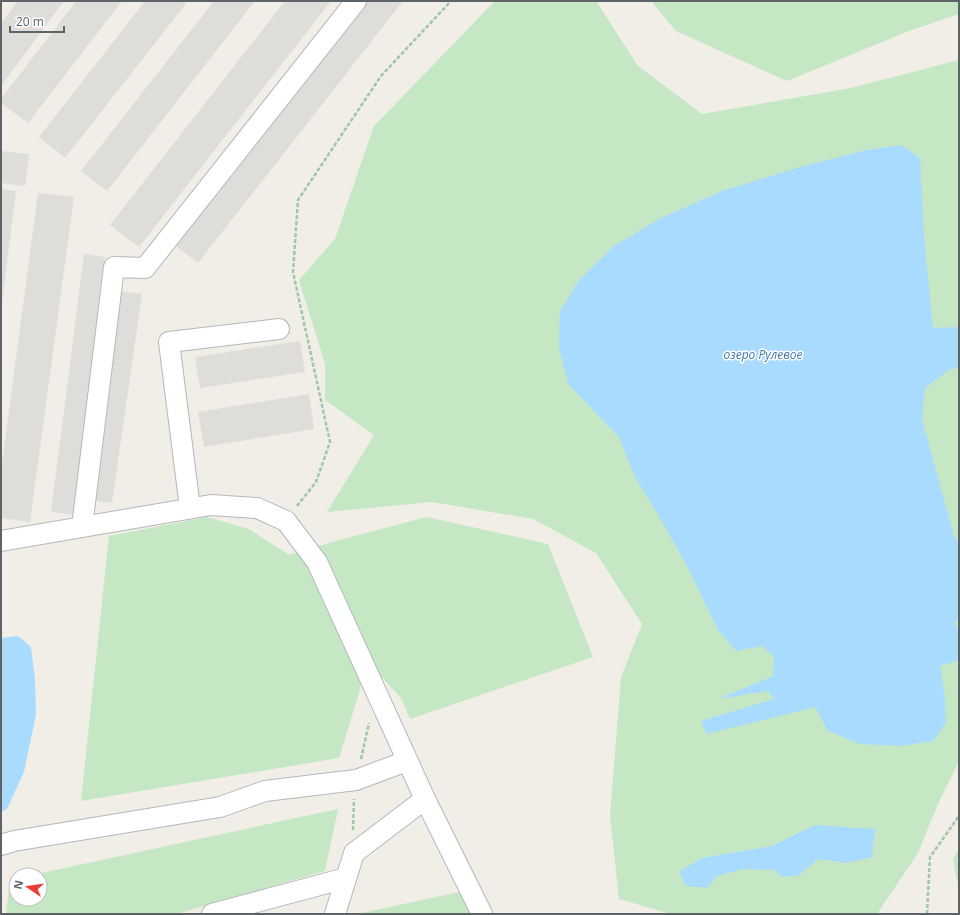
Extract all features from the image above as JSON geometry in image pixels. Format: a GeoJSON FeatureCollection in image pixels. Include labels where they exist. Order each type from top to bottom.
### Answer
{"type":"FeatureCollection","features":[{"type":"Feature","properties":{"kind":"street"},"geometry":{"type":"LineString","coordinates":[[82,527],[114,267],[145,268],[356,1]]}},
{"type":"Feature","properties":{"kind":"street"},"geometry":{"type":"LineString","coordinates":[[190,508],[169,342],[279,329]]}},
{"type":"Feature","properties":{"kind":"street"},"geometry":{"type":"LineString","coordinates":[[1,541],[211,505],[257,508],[286,521],[317,562],[424,799],[482,914]]}},
{"type":"Feature","properties":{"kind":"street"},"geometry":{"type":"LineString","coordinates":[[1,845],[14,841],[220,807],[265,791],[356,780],[407,761]]}},
{"type":"Feature","properties":{"kind":"street"},"geometry":{"type":"LineString","coordinates":[[335,914],[354,853],[424,799]]}},
{"type":"Feature","properties":{"kind":"street"},"geometry":{"type":"LineString","coordinates":[[212,914],[346,878]]}},
{"type":"Feature","properties":{"kind":"path"},"geometry":{"type":"LineString","coordinates":[[286,521],[316,482],[330,442],[293,272],[298,200],[381,76],[451,1]]}},
{"type":"Feature","properties":{"kind":"path"},"geometry":{"type":"LineString","coordinates":[[927,914],[930,857],[959,816]]}},
{"type":"Feature","properties":{"kind":"shaded area"},"geometry":{"type":"Polygon","coordinates":[[[18,1],[64,1],[1,86],[1,23],[18,1]]]}},
{"type":"Feature","properties":{"kind":"shaded area"},"geometry":{"type":"Polygon","coordinates":[[[76,1],[122,1],[28,123],[1,103],[1,99],[76,1]]]}},
{"type":"Feature","properties":{"kind":"shaded area"},"geometry":{"type":"Polygon","coordinates":[[[145,1],[188,1],[65,158],[39,137],[145,1]]]}},
{"type":"Feature","properties":{"kind":"shaded area"},"geometry":{"type":"Polygon","coordinates":[[[214,1],[255,1],[107,191],[81,171],[214,1]]]}},
{"type":"Feature","properties":{"kind":"shaded area"},"geometry":{"type":"Polygon","coordinates":[[[285,1],[331,1],[139,247],[110,225],[285,1]]]}},
{"type":"Feature","properties":{"kind":"shaded area"},"geometry":{"type":"Polygon","coordinates":[[[368,1],[403,1],[198,263],[176,246],[368,1]]]}},
{"type":"Feature","properties":{"kind":"shaded area"},"geometry":{"type":"Polygon","coordinates":[[[1,151],[29,154],[25,186],[1,183],[1,151]]]}},
{"type":"Feature","properties":{"kind":"shaded area"},"geometry":{"type":"Polygon","coordinates":[[[1,189],[16,191],[1,310],[1,189]]]}},
{"type":"Feature","properties":{"kind":"shaded area"},"geometry":{"type":"Polygon","coordinates":[[[38,193],[74,197],[30,522],[1,518],[1,471],[38,193]]]}},
{"type":"Feature","properties":{"kind":"shaded area"},"geometry":{"type":"Polygon","coordinates":[[[84,254],[105,257],[73,515],[51,512],[84,254]]]}},
{"type":"Feature","properties":{"kind":"shaded area"},"geometry":{"type":"Polygon","coordinates":[[[120,291],[142,294],[112,503],[90,500],[120,291]]]}},
{"type":"Feature","properties":{"kind":"shaded area"},"geometry":{"type":"Polygon","coordinates":[[[300,341],[305,372],[200,388],[195,357],[300,341]]]}},
{"type":"Feature","properties":{"kind":"shaded area"},"geometry":{"type":"Polygon","coordinates":[[[309,394],[314,429],[204,447],[198,412],[309,394]]]}},
{"type":"Feature","properties":{"kind":"green space"},"geometry":{"type":"Polygon","coordinates":[[[495,1],[596,1],[638,66],[702,114],[851,88],[959,60],[959,761],[937,806],[918,853],[877,914],[671,914],[619,899],[610,816],[621,677],[642,624],[596,553],[533,519],[432,502],[327,512],[374,435],[325,400],[325,364],[299,280],[335,239],[374,126],[495,1]]]}},
{"type":"Feature","properties":{"kind":"green space"},"geometry":{"type":"Polygon","coordinates":[[[651,1],[959,1],[959,14],[909,31],[787,81],[676,31],[651,1]]]}},
{"type":"Feature","properties":{"kind":"green space"},"geometry":{"type":"Polygon","coordinates":[[[207,517],[249,529],[289,555],[427,517],[548,544],[593,657],[410,719],[401,698],[366,660],[359,693],[339,758],[81,801],[109,536],[207,517]]]}},
{"type":"Feature","properties":{"kind":"green space"},"geometry":{"type":"Polygon","coordinates":[[[338,809],[325,871],[176,914],[6,914],[8,897],[8,907],[48,907],[48,872],[338,809]]]}},
{"type":"Feature","properties":{"kind":"green space"},"geometry":{"type":"Polygon","coordinates":[[[959,849],[959,891],[953,859],[959,849]]]}},
{"type":"Feature","properties":{"kind":"green space"},"geometry":{"type":"Polygon","coordinates":[[[459,892],[470,914],[357,914],[459,892]]]}},
{"type":"Feature","properties":{"kind":"water","name":"озеро Рулевое"},"geometry":{"type":"Polygon","coordinates":[[[902,145],[920,158],[924,237],[933,328],[959,327],[959,367],[949,370],[925,388],[922,419],[954,536],[959,544],[959,620],[953,624],[959,627],[959,660],[940,666],[945,698],[946,723],[933,741],[902,746],[859,744],[827,730],[815,707],[706,734],[701,721],[774,699],[768,691],[718,699],[773,676],[774,657],[762,646],[736,651],[718,630],[691,574],[666,528],[633,473],[619,437],[568,384],[559,348],[560,311],[580,279],[614,246],[661,218],[722,191],[797,168],[866,150],[902,145]]]}},
{"type":"Feature","properties":{"kind":"water"},"geometry":{"type":"Polygon","coordinates":[[[18,636],[31,647],[35,680],[36,714],[24,772],[7,809],[1,812],[1,638],[18,636]]]}},
{"type":"Feature","properties":{"kind":"water"},"geometry":{"type":"Polygon","coordinates":[[[815,825],[875,829],[872,857],[846,863],[819,859],[797,876],[782,877],[774,870],[743,869],[717,876],[707,888],[686,886],[679,872],[702,858],[772,846],[815,825]]]}}]}
